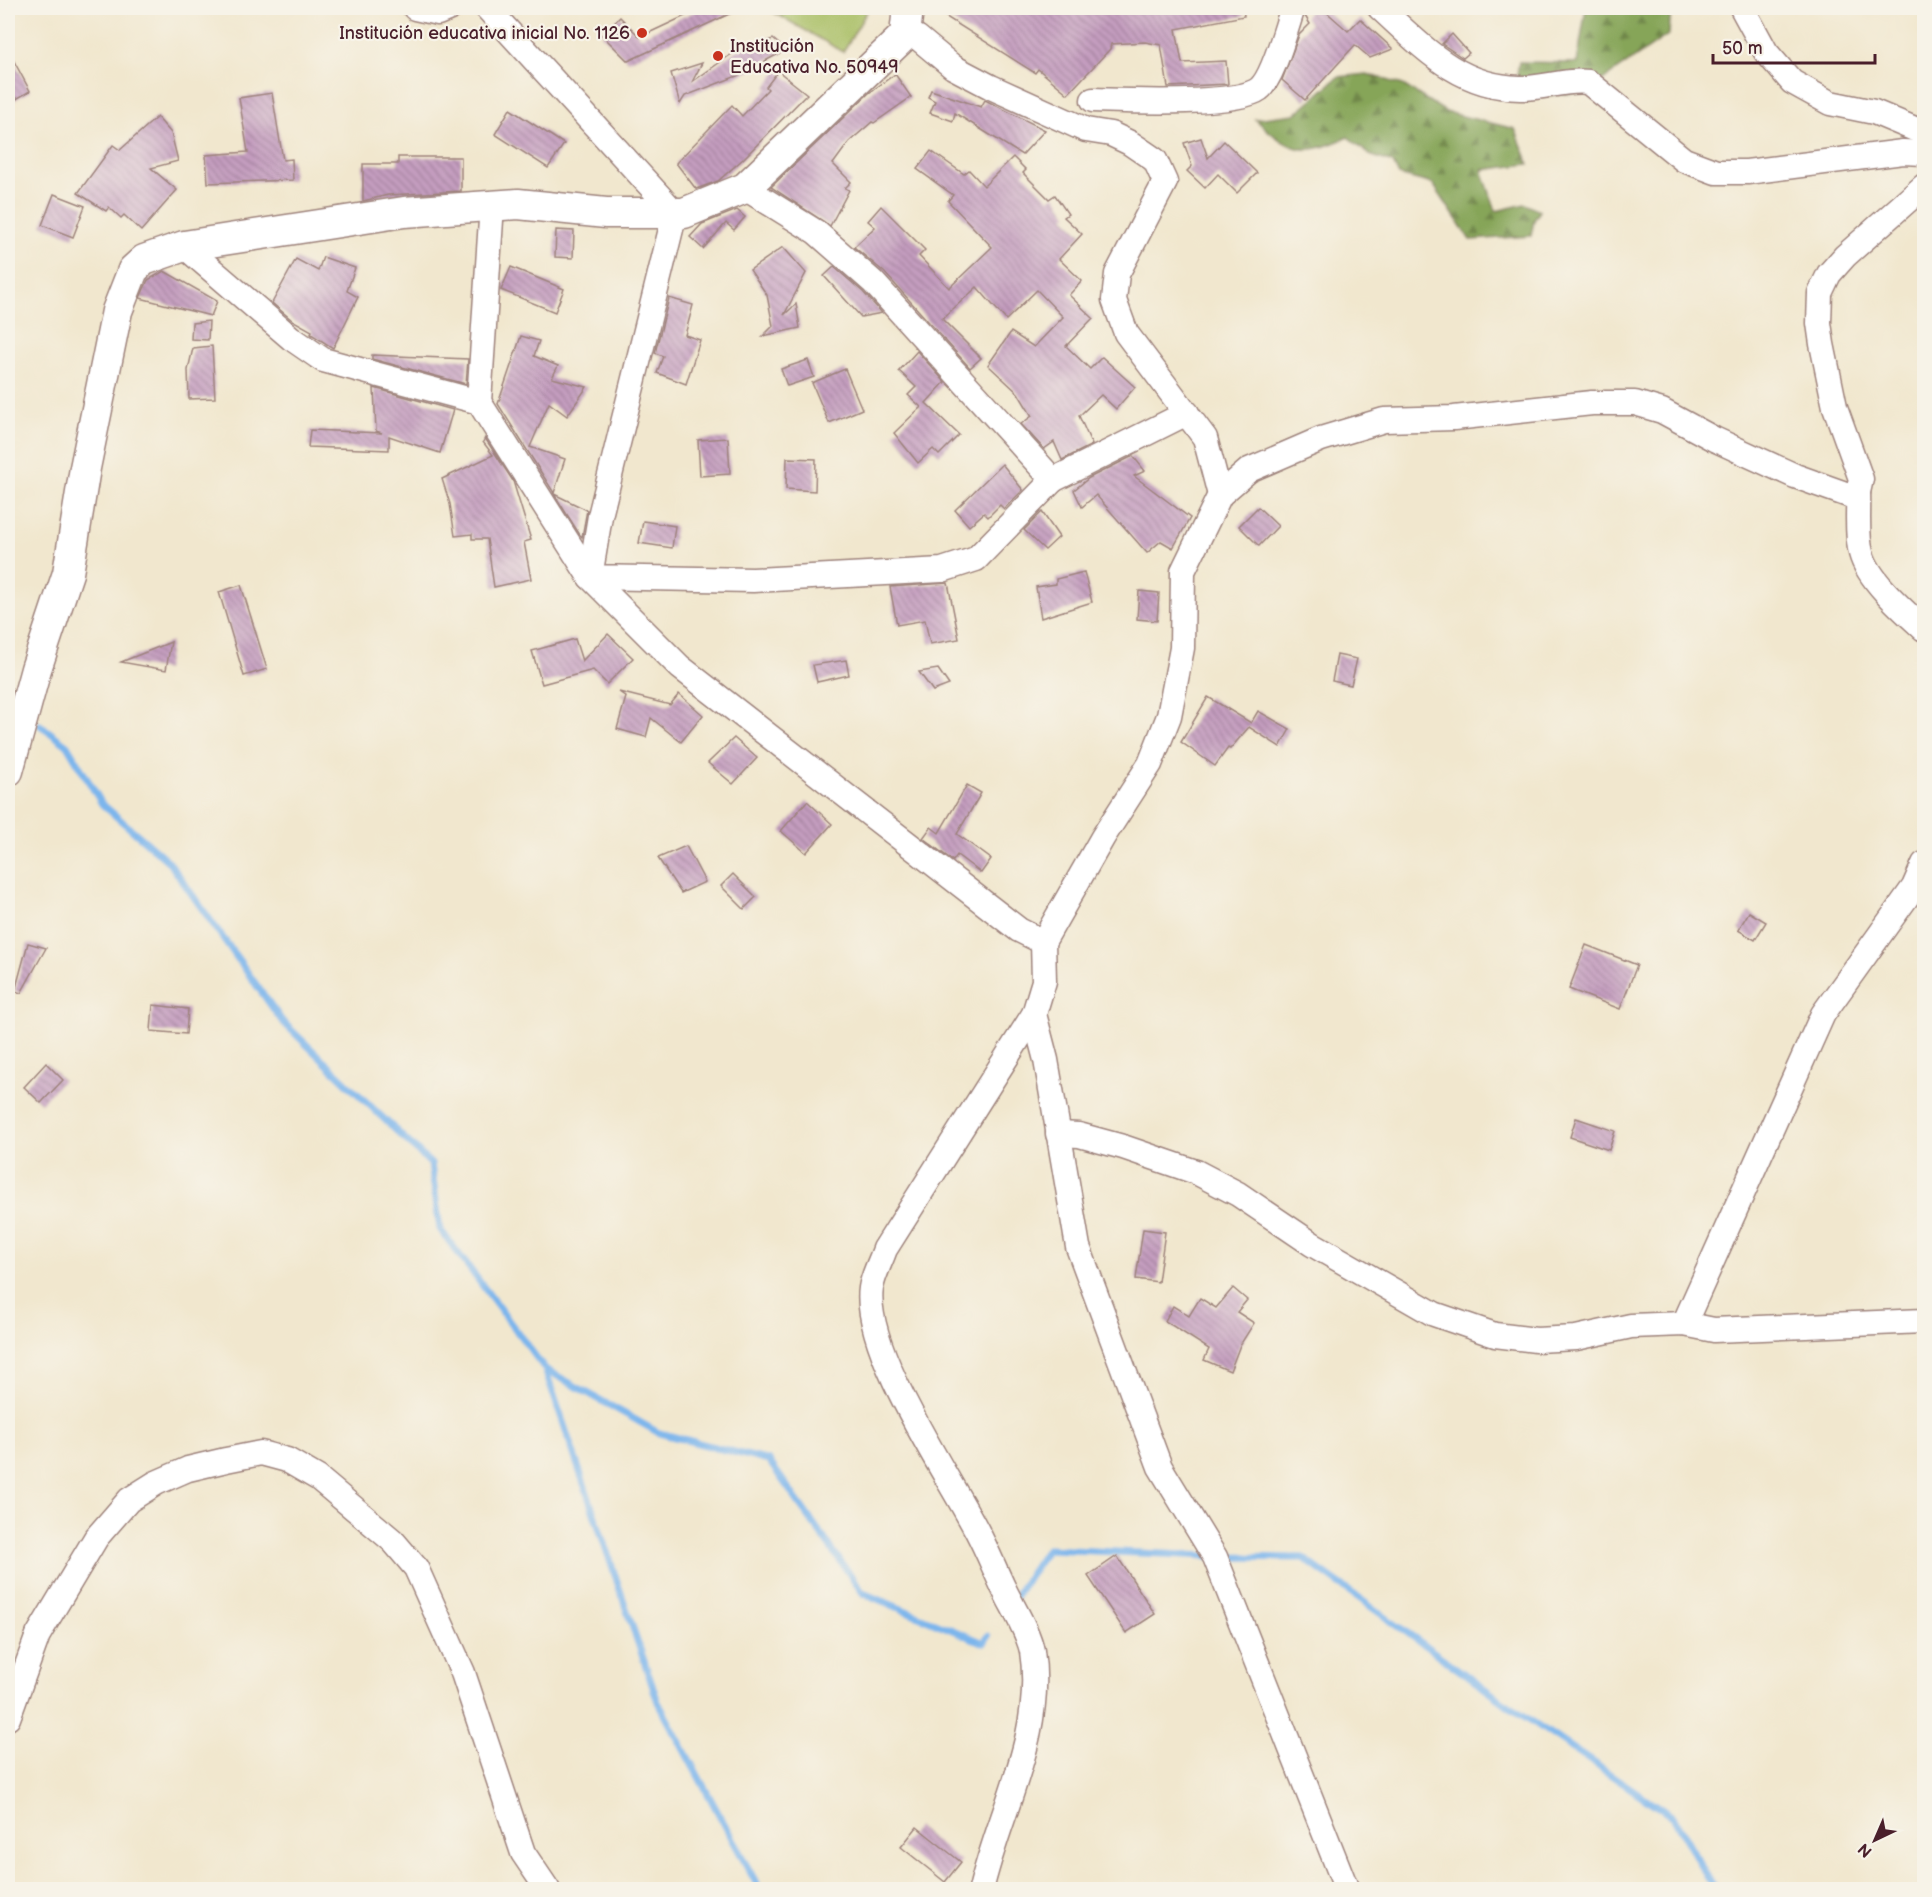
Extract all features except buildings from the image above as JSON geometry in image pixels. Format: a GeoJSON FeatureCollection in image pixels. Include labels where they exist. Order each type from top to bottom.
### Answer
{"type":"FeatureCollection","features":[{"type":"Feature","properties":{"kind":"main road"},"geometry":{"type":"LineString","coordinates":[[8,771],[36,669],[68,573],[85,468],[122,294],[133,270],[144,261],[184,246],[404,212],[518,204],[606,213],[694,211],[745,188],[907,21]]}},
{"type":"Feature","properties":{"kind":"street"},"geometry":{"type":"LineString","coordinates":[[416,8],[438,13],[450,8]]}},
{"type":"Feature","properties":{"kind":"street"},"geometry":{"type":"LineString","coordinates":[[487,8],[675,213],[600,516],[591,577]]}},
{"type":"Feature","properties":{"kind":"street"},"geometry":{"type":"LineString","coordinates":[[1093,100],[1187,101],[1245,95],[1259,88],[1268,77],[1293,8]]}},
{"type":"Feature","properties":{"kind":"street"},"geometry":{"type":"LineString","coordinates":[[1380,8],[1427,51],[1462,76],[1500,87],[1521,88],[1588,82],[1684,160],[1716,172],[1747,172],[1903,153],[1924,153]]}},
{"type":"Feature","properties":{"kind":"street"},"geometry":{"type":"LineString","coordinates":[[1742,8],[1766,52],[1792,82],[1830,103],[1874,112],[1924,133]]}},
{"type":"Feature","properties":{"kind":"street"},"geometry":{"type":"LineString","coordinates":[[907,21],[917,37],[953,66],[991,87],[1086,130],[1111,134],[1155,160],[1165,182],[1117,274],[1114,300],[1126,333],[1205,438],[1220,495]]}},
{"type":"Feature","properties":{"kind":"street"},"geometry":{"type":"LineString","coordinates":[[1924,186],[1845,256],[1829,274],[1820,292],[1819,323],[1835,406],[1861,478],[1858,492],[1862,558],[1904,612],[1924,629]]}},
{"type":"Feature","properties":{"kind":"street"},"geometry":{"type":"LineString","coordinates":[[745,188],[816,232],[873,282],[1053,480]]}},
{"type":"Feature","properties":{"kind":"street"},"geometry":{"type":"LineString","coordinates":[[492,205],[479,402],[591,577],[680,667],[1019,930],[1043,942]]}},
{"type":"Feature","properties":{"kind":"street"},"geometry":{"type":"LineString","coordinates":[[184,246],[291,338],[323,360],[479,402]]}},
{"type":"Feature","properties":{"kind":"street"},"geometry":{"type":"LineString","coordinates":[[981,1890],[1019,1774],[1035,1686],[1031,1648],[977,1531],[930,1449],[891,1371],[877,1338],[872,1313],[871,1288],[885,1249],[1034,1014],[1044,981],[1043,942],[1104,837],[1150,764],[1169,716],[1182,648],[1183,572],[1220,495],[1249,470],[1321,439],[1384,420],[1454,418],[1592,403],[1635,403],[1662,411],[1714,439],[1843,495],[1851,496],[1858,492]]}},
{"type":"Feature","properties":{"kind":"street"},"geometry":{"type":"LineString","coordinates":[[591,577],[753,580],[942,570],[976,559],[1053,480],[1187,413]]}},
{"type":"Feature","properties":{"kind":"street"},"geometry":{"type":"LineString","coordinates":[[1684,1324],[1823,1014],[1914,887],[1924,864]]}},
{"type":"Feature","properties":{"kind":"street"},"geometry":{"type":"LineString","coordinates":[[1034,1014],[1046,1060],[1078,1247],[1156,1456],[1215,1557],[1347,1890]]}},
{"type":"Feature","properties":{"kind":"street"},"geometry":{"type":"LineString","coordinates":[[1058,1134],[1079,1135],[1123,1147],[1196,1172],[1238,1194],[1312,1244],[1434,1314],[1495,1335],[1536,1340],[1576,1338],[1631,1326],[1684,1324],[1714,1330],[1924,1321]]}},
{"type":"Feature","properties":{"kind":"street"},"geometry":{"type":"LineString","coordinates":[[8,1718],[38,1635],[96,1538],[129,1500],[156,1483],[188,1469],[261,1453],[287,1461],[318,1478],[393,1540],[416,1568],[463,1673],[523,1853],[548,1890]]}},
{"type":"Feature","properties":{"kind":"green space"},"geometry":{"type":"Polygon","coordinates":[[[766,8],[869,8],[843,52],[766,8]]]}},
{"type":"Feature","properties":{"kind":"green space"},"geometry":{"type":"Polygon","coordinates":[[[1586,8],[1671,8],[1669,34],[1585,92],[1513,99],[1519,62],[1577,63],[1586,8]]]}},
{"type":"Feature","properties":{"kind":"green space"},"geometry":{"type":"Polygon","coordinates":[[[1367,74],[1403,85],[1446,112],[1515,129],[1529,164],[1482,170],[1496,211],[1525,204],[1540,211],[1534,220],[1531,236],[1470,240],[1433,184],[1399,175],[1393,163],[1370,155],[1348,137],[1320,147],[1298,148],[1279,139],[1255,119],[1295,114],[1338,77],[1367,74]]]}},
{"type":"Feature","properties":{"kind":"waterway"},"geometry":{"type":"LineString","coordinates":[[40,725],[67,745],[102,804],[169,862],[282,1021],[431,1164],[440,1229],[545,1369],[658,1702],[760,1890]]}},
{"type":"Feature","properties":{"kind":"waterway"},"geometry":{"type":"LineString","coordinates":[[545,1369],[659,1433],[769,1461],[863,1593],[984,1643],[988,1636]]}},
{"type":"Feature","properties":{"kind":"waterway"},"geometry":{"type":"LineString","coordinates":[[1015,1597],[1047,1549],[1209,1556]]}},
{"type":"Feature","properties":{"kind":"waterway"},"geometry":{"type":"LineString","coordinates":[[1220,1557],[1303,1558],[1505,1703],[1673,1817],[1715,1890]]}},
{"type":"Feature","properties":{"kind":"place","name":"Institución educativa inicial No. 1126"},"geometry":{"type":"Point","coordinates":[642,33]}},
{"type":"Feature","properties":{"kind":"place","name":"Institución Educativa No. 50949"},"geometry":{"type":"Point","coordinates":[718,56]}}]}
